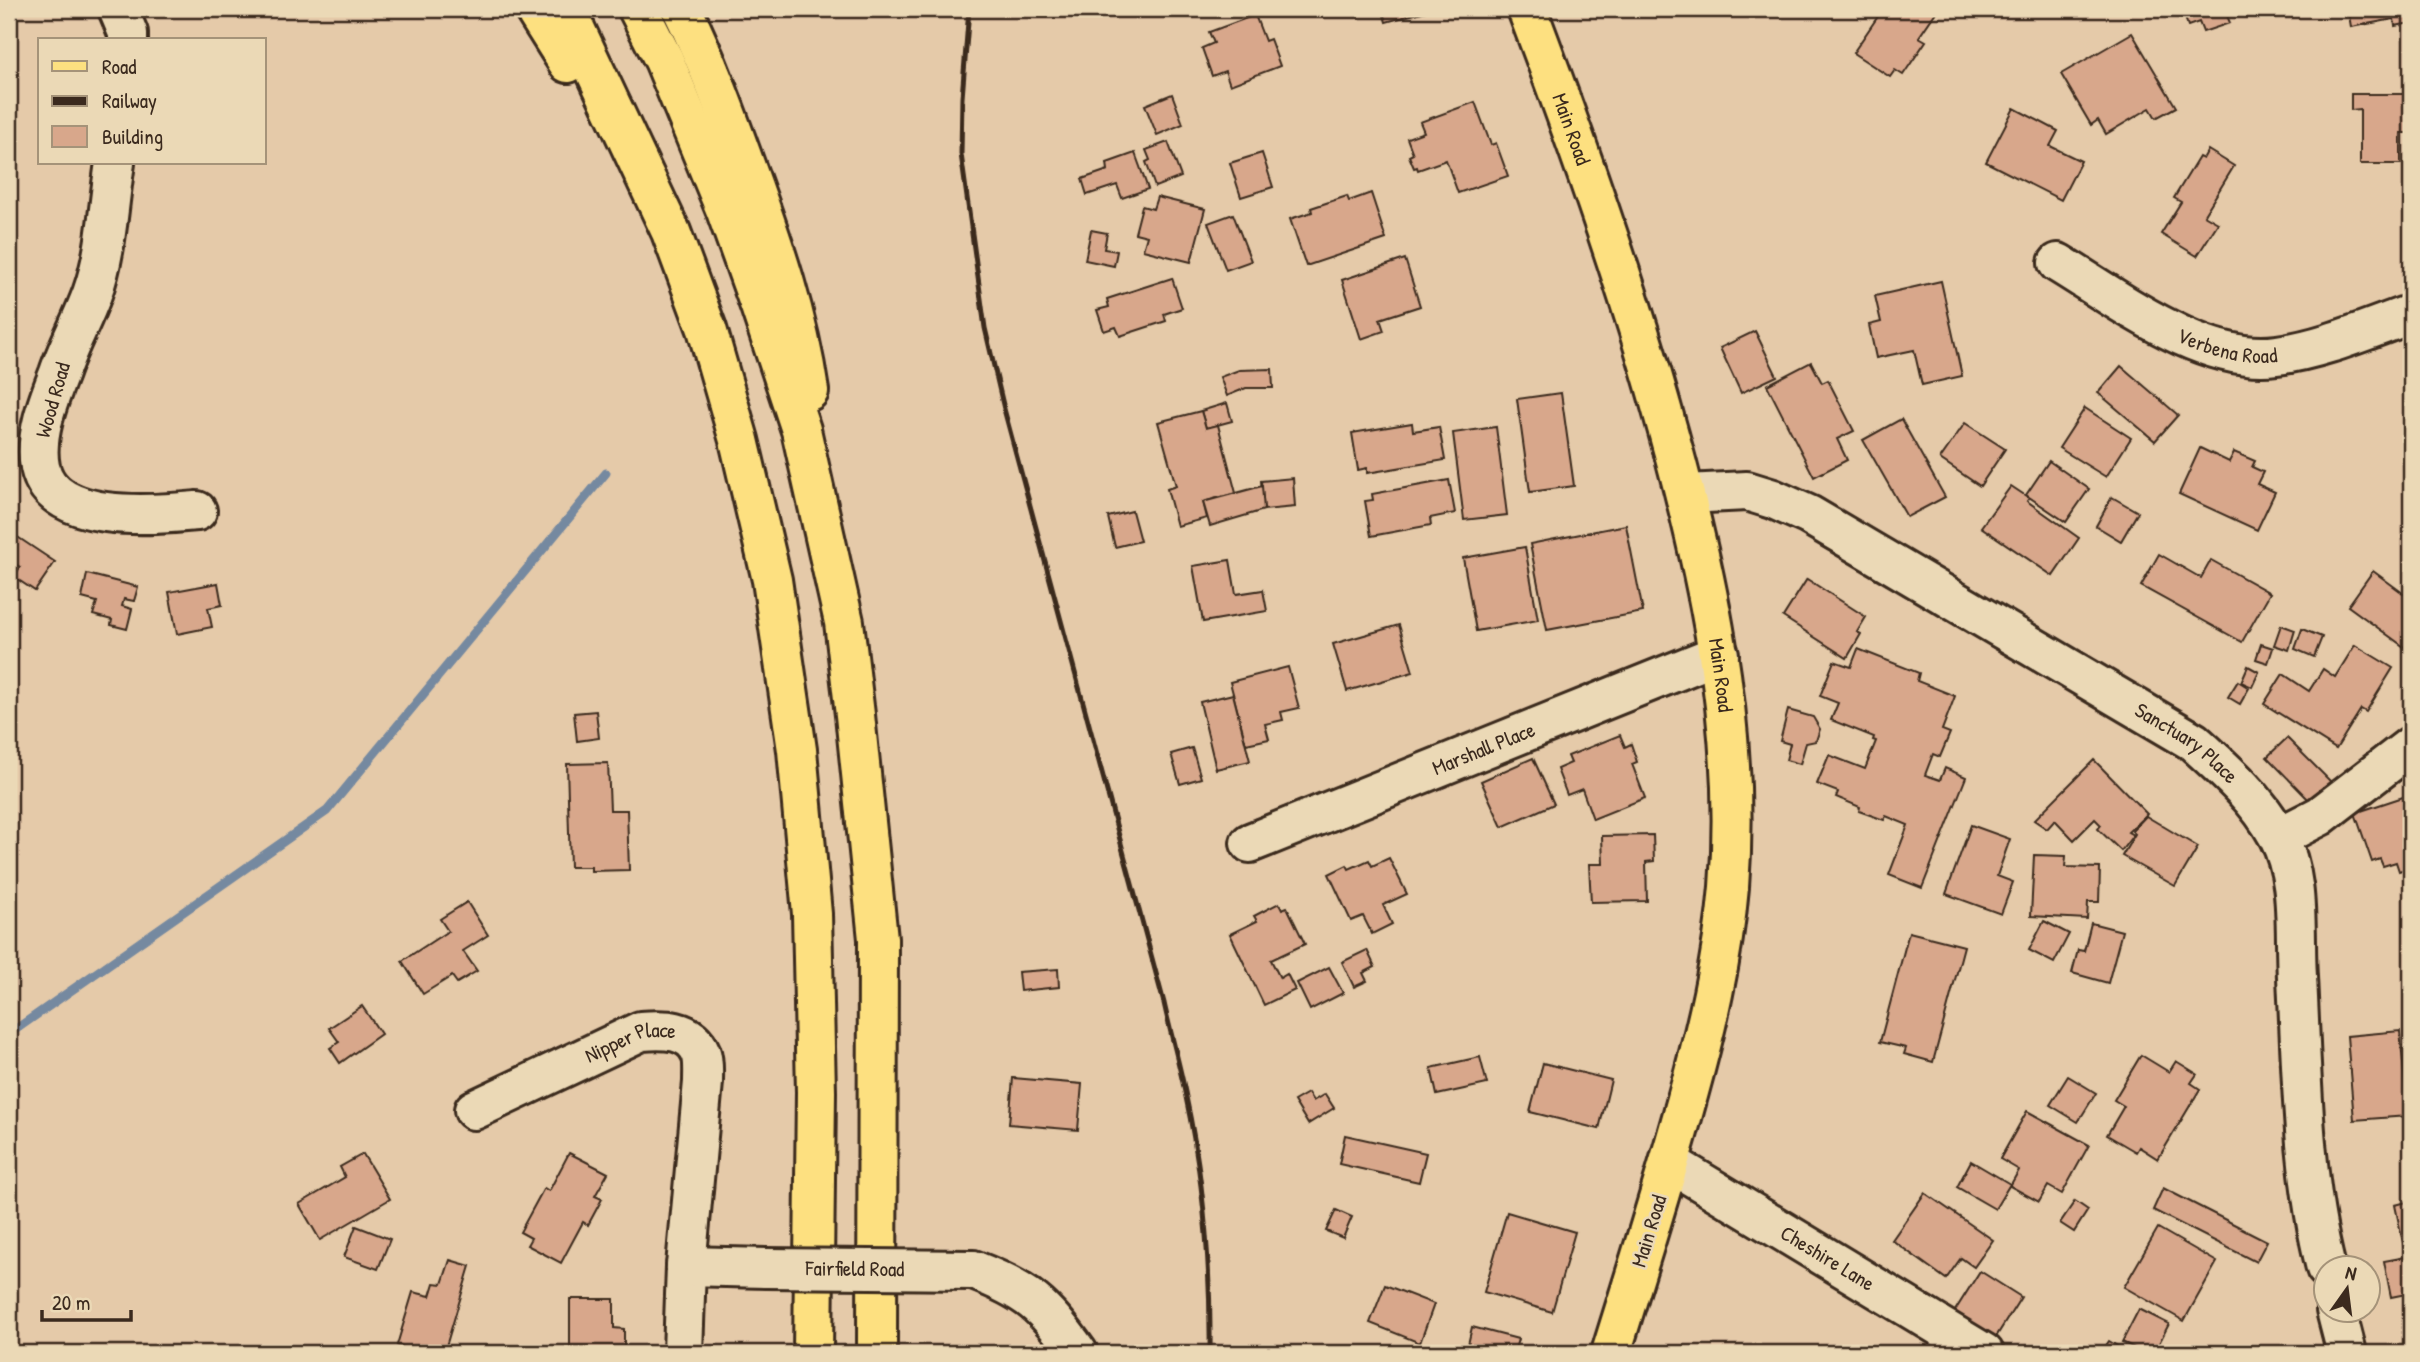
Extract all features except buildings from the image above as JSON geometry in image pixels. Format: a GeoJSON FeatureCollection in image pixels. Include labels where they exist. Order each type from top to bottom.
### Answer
{"type":"FeatureCollection","features":[{"type":"Feature","properties":{"kind":"main road"},"geometry":{"type":"LineString","coordinates":[[534,9],[671,232]]}},
{"type":"Feature","properties":{"kind":"main road"},"geometry":{"type":"LineString","coordinates":[[566,9],[671,232],[707,329],[739,440],[772,580],[797,750],[813,914],[816,1092],[813,1353]]}},
{"type":"Feature","properties":{"kind":"main road"},"geometry":{"type":"LineString","coordinates":[[638,9],[664,60],[731,223],[761,306],[801,430],[844,622],[878,939],[877,1353]]}},
{"type":"Feature","properties":{"kind":"main road"},"geometry":{"type":"LineString","coordinates":[[682,9],[725,107],[788,288],[809,396],[816,494]]}},
{"type":"Feature","properties":{"kind":"main road","name":"Main Road"},"geometry":{"type":"LineString","coordinates":[[1527,9],[1578,145],[1645,351],[1686,494],[1719,654],[1728,741],[1732,808],[1729,888],[1720,954],[1705,1032],[1670,1163],[1611,1353]]}},
{"type":"Feature","properties":{"kind":"street"},"geometry":{"type":"LineString","coordinates":[[118,9],[128,38]]}},
{"type":"Feature","properties":{"kind":"street","name":"Wood Road"},"geometry":{"type":"LineString","coordinates":[[115,164],[103,258],[91,296],[63,360],[46,412],[40,442],[40,468],[49,486],[72,504],[107,513],[132,515],[197,511]]}},
{"type":"Feature","properties":{"kind":"street","name":"Verbena Road"},"geometry":{"type":"LineString","coordinates":[[2058,263],[2172,331],[2212,348],[2243,356],[2276,356],[2314,348],[2411,314]]}},
{"type":"Feature","properties":{"kind":"street","name":"Sanctuary Place"},"geometry":{"type":"LineString","coordinates":[[1686,494],[1747,491],[1809,515],[2193,742],[2231,775],[2262,811],[2279,837],[2290,864],[2308,1169],[2316,1230],[2322,1254]]}},
{"type":"Feature","properties":{"kind":"street","name":"Marshall Place"},"geometry":{"type":"LineString","coordinates":[[1250,842],[1719,654]]}},
{"type":"Feature","properties":{"kind":"street"},"geometry":{"type":"LineString","coordinates":[[2279,837],[2319,816],[2411,746]]}},
{"type":"Feature","properties":{"kind":"street","name":"Nipper Place"},"geometry":{"type":"LineString","coordinates":[[474,1110],[641,1031],[666,1028],[687,1036],[701,1052],[704,1082],[686,1266]]}},
{"type":"Feature","properties":{"kind":"street","name":"Cheshire Lane"},"geometry":{"type":"LineString","coordinates":[[1670,1163],[1984,1353]]}},
{"type":"Feature","properties":{"kind":"street"},"geometry":{"type":"LineString","coordinates":[[683,1353],[686,1266]]}},
{"type":"Feature","properties":{"kind":"street","name":"Fairfield Road"},"geometry":{"type":"LineString","coordinates":[[686,1266],[973,1270],[1030,1296],[1058,1324],[1079,1353]]}},
{"type":"Feature","properties":{"kind":"street"},"geometry":{"type":"LineString","coordinates":[[2340,1324],[2347,1353]]}},
{"type":"Feature","properties":{"kind":"waterway"},"geometry":{"type":"LineString","coordinates":[[9,1034],[327,811],[606,473]]}},
{"type":"Feature","properties":{"kind":"railway"},"geometry":{"type":"LineString","coordinates":[[969,9],[961,154],[985,328],[1004,409],[1184,1085],[1205,1225],[1210,1353]]}}]}
